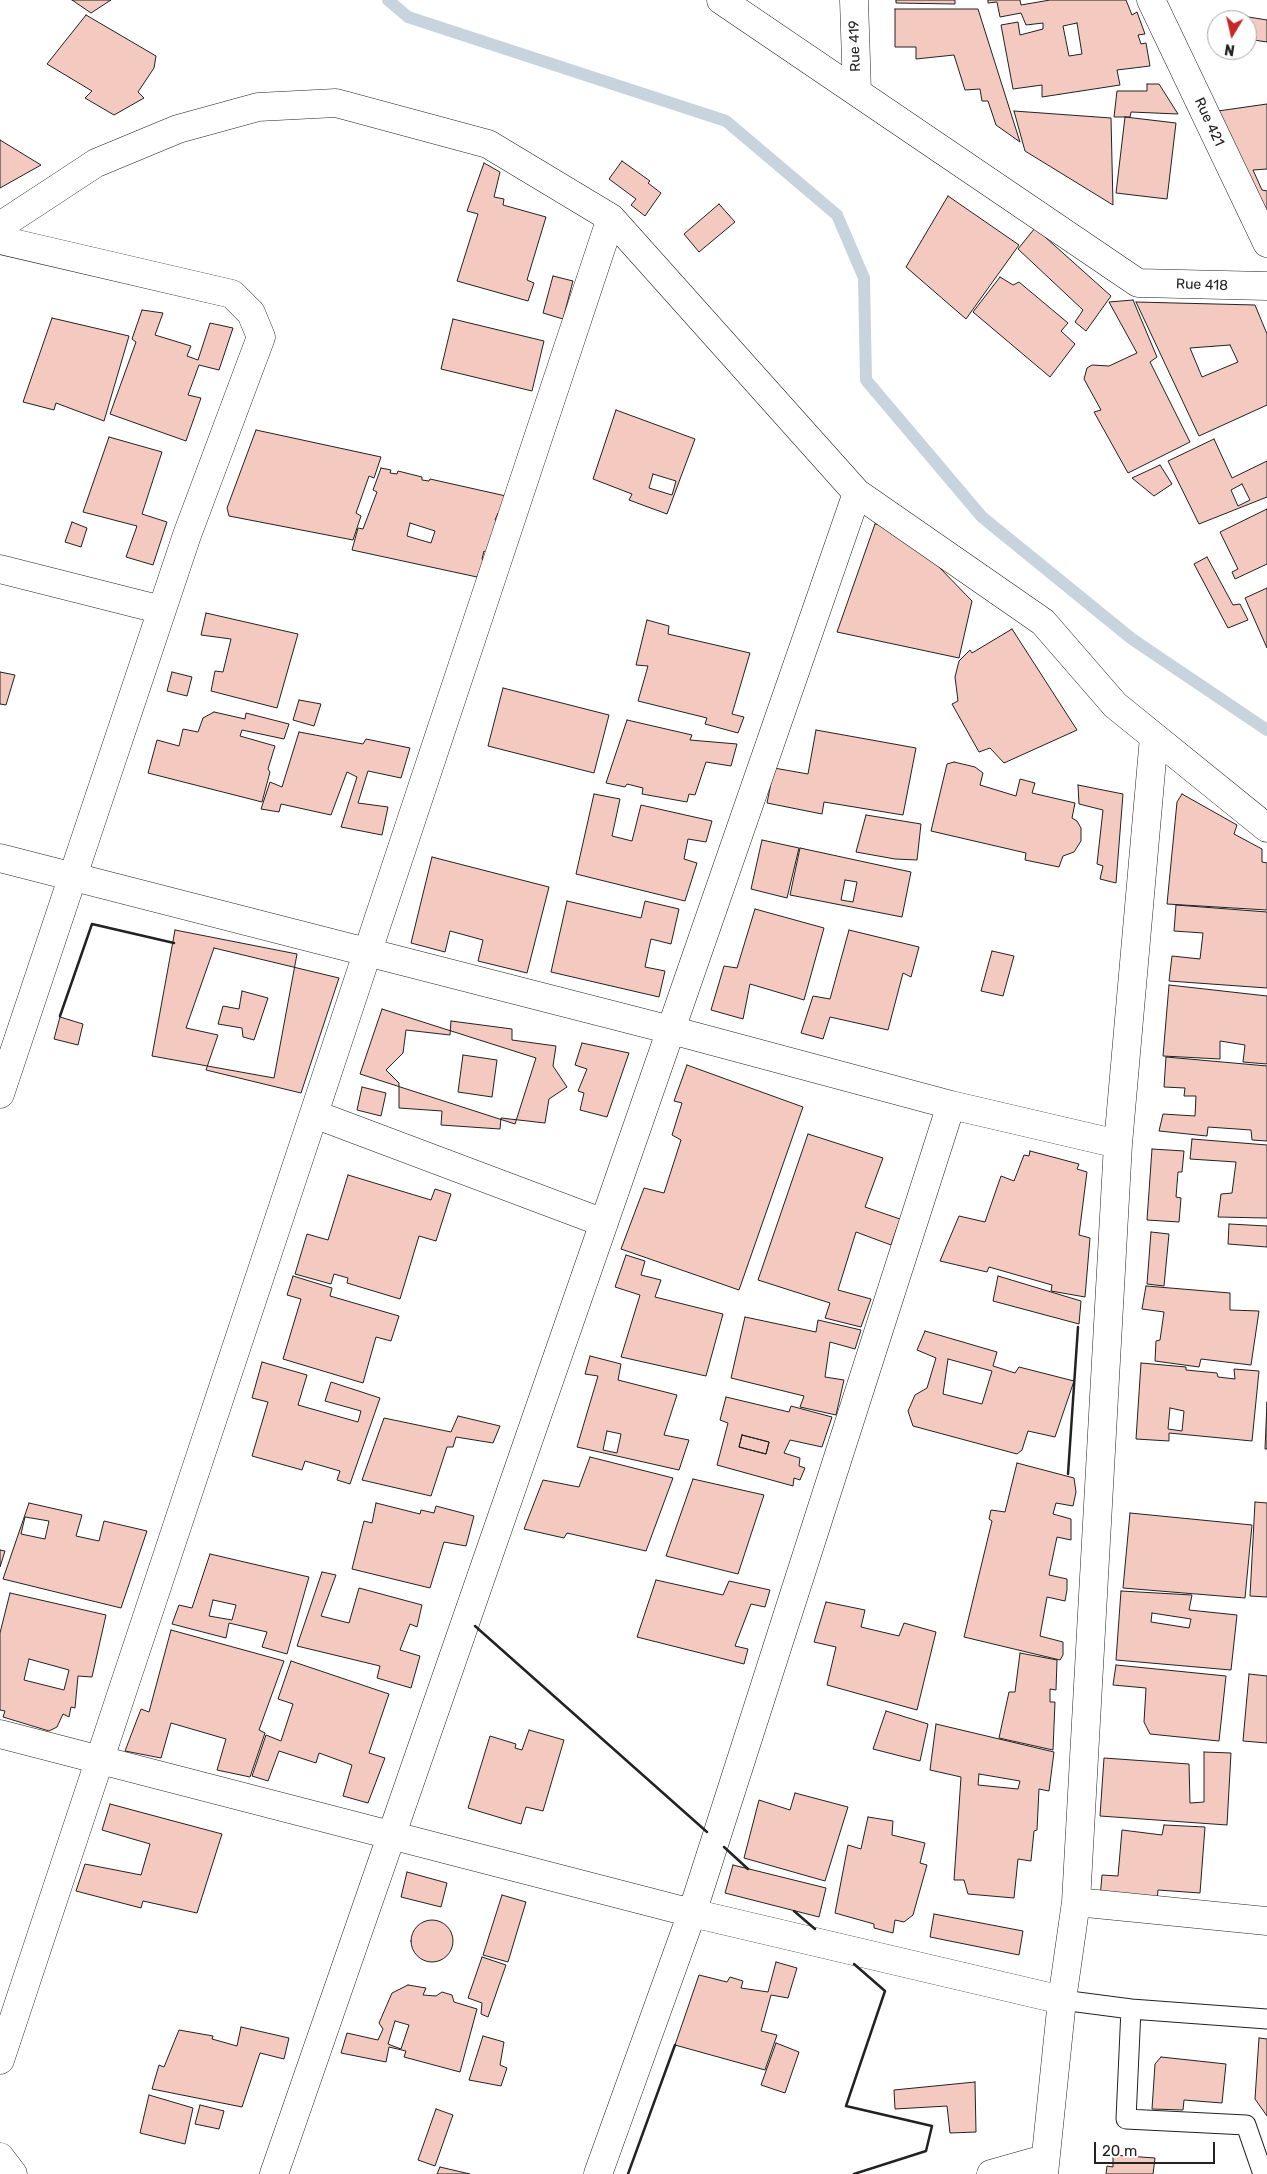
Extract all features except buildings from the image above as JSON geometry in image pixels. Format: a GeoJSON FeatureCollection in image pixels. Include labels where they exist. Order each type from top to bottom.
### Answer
{"type":"FeatureCollection","features":[{"type":"Feature","properties":{"kind":"street"},"geometry":{"type":"LineString","coordinates":[[721,0],[857,92]]}},
{"type":"Feature","properties":{"kind":"street","name":"Rue 419"},"geometry":{"type":"LineString","coordinates":[[854,0],[857,92]]}},
{"type":"Feature","properties":{"kind":"street","name":"Rue 421"},"geometry":{"type":"LineString","coordinates":[[1152,0],[1267,243]]}},
{"type":"Feature","properties":{"kind":"street","name":"Rue 418"},"geometry":{"type":"LineString","coordinates":[[857,92],[1138,283],[1267,286]]}},
{"type":"Feature","properties":{"kind":"street"},"geometry":{"type":"LineString","coordinates":[[0,226],[96,163],[178,130],[258,107],[336,103],[488,144],[611,218],[858,493],[1042,622],[1115,705],[1267,828]]}},
{"type":"Feature","properties":{"kind":"street"},"geometry":{"type":"LineString","coordinates":[[0,2060],[611,218]]}},
{"type":"Feature","properties":{"kind":"street"},"geometry":{"type":"LineString","coordinates":[[0,240],[232,294],[251,313],[261,337],[187,535],[0,1094]]}},
{"type":"Feature","properties":{"kind":"street"},"geometry":{"type":"LineString","coordinates":[[274,2174],[858,493]]}},
{"type":"Feature","properties":{"kind":"street"},"geometry":{"type":"LineString","coordinates":[[0,569],[162,610]]}},
{"type":"Feature","properties":{"kind":"street"},"geometry":{"type":"LineString","coordinates":[[991,2174],[1044,2166],[1062,2000],[1076,1902],[1118,1144],[1154,736]]}},
{"type":"Feature","properties":{"kind":"street"},"geometry":{"type":"LineString","coordinates":[[0,858],[671,1030],[951,1105],[1118,1144]]}},
{"type":"Feature","properties":{"kind":"street"},"geometry":{"type":"LineString","coordinates":[[598,2174],[692,1913],[951,1105]]}},
{"type":"Feature","properties":{"kind":"street"},"geometry":{"type":"LineString","coordinates":[[314,1114],[604,1223]]}},
{"type":"Feature","properties":{"kind":"street"},"geometry":{"type":"LineString","coordinates":[[0,1734],[692,1913],[1062,2000]]}},
{"type":"Feature","properties":{"kind":"street"},"geometry":{"type":"LineString","coordinates":[[1076,1902],[1267,1921]]}},
{"type":"Feature","properties":{"kind":"street"},"geometry":{"type":"LineString","coordinates":[[0,2157],[13,2174]]}},
{"type":"Feature","properties":{"kind":"lane"},"geometry":{"type":"LineString","coordinates":[[1062,2000],[1131,2010],[1267,2020]]}},
{"type":"Feature","properties":{"kind":"lane"},"geometry":{"type":"LineString","coordinates":[[1131,2010],[1126,2119],[1246,2125],[1263,2174]]}},
{"type":"Feature","properties":{"kind":"waterway"},"geometry":{"type":"LineString","coordinates":[[388,0],[408,17],[726,121],[837,215],[864,278],[866,380],[982,517],[1132,639],[1267,730]]}},
{"type":"Feature","properties":{"kind":"wall"},"geometry":{"type":"LineString","coordinates":[[60,1016],[92,924],[174,943]]}},
{"type":"Feature","properties":{"kind":"wall"},"geometry":{"type":"LineString","coordinates":[[1068,1474],[1078,1327]]}},
{"type":"Feature","properties":{"kind":"wall"},"geometry":{"type":"LineString","coordinates":[[475,1626],[707,1832]]}},
{"type":"Feature","properties":{"kind":"wall"},"geometry":{"type":"LineString","coordinates":[[724,1847],[748,1869]]}},
{"type":"Feature","properties":{"kind":"wall"},"geometry":{"type":"LineString","coordinates":[[794,1911],[815,1929]]}},
{"type":"Feature","properties":{"kind":"wall"},"geometry":{"type":"LineString","coordinates":[[854,1964],[885,1991],[846,2106],[932,2126],[926,2151],[854,2174]]}},
{"type":"Feature","properties":{"kind":"wall"},"geometry":{"type":"LineString","coordinates":[[628,2174],[675,2045]]}}]}
